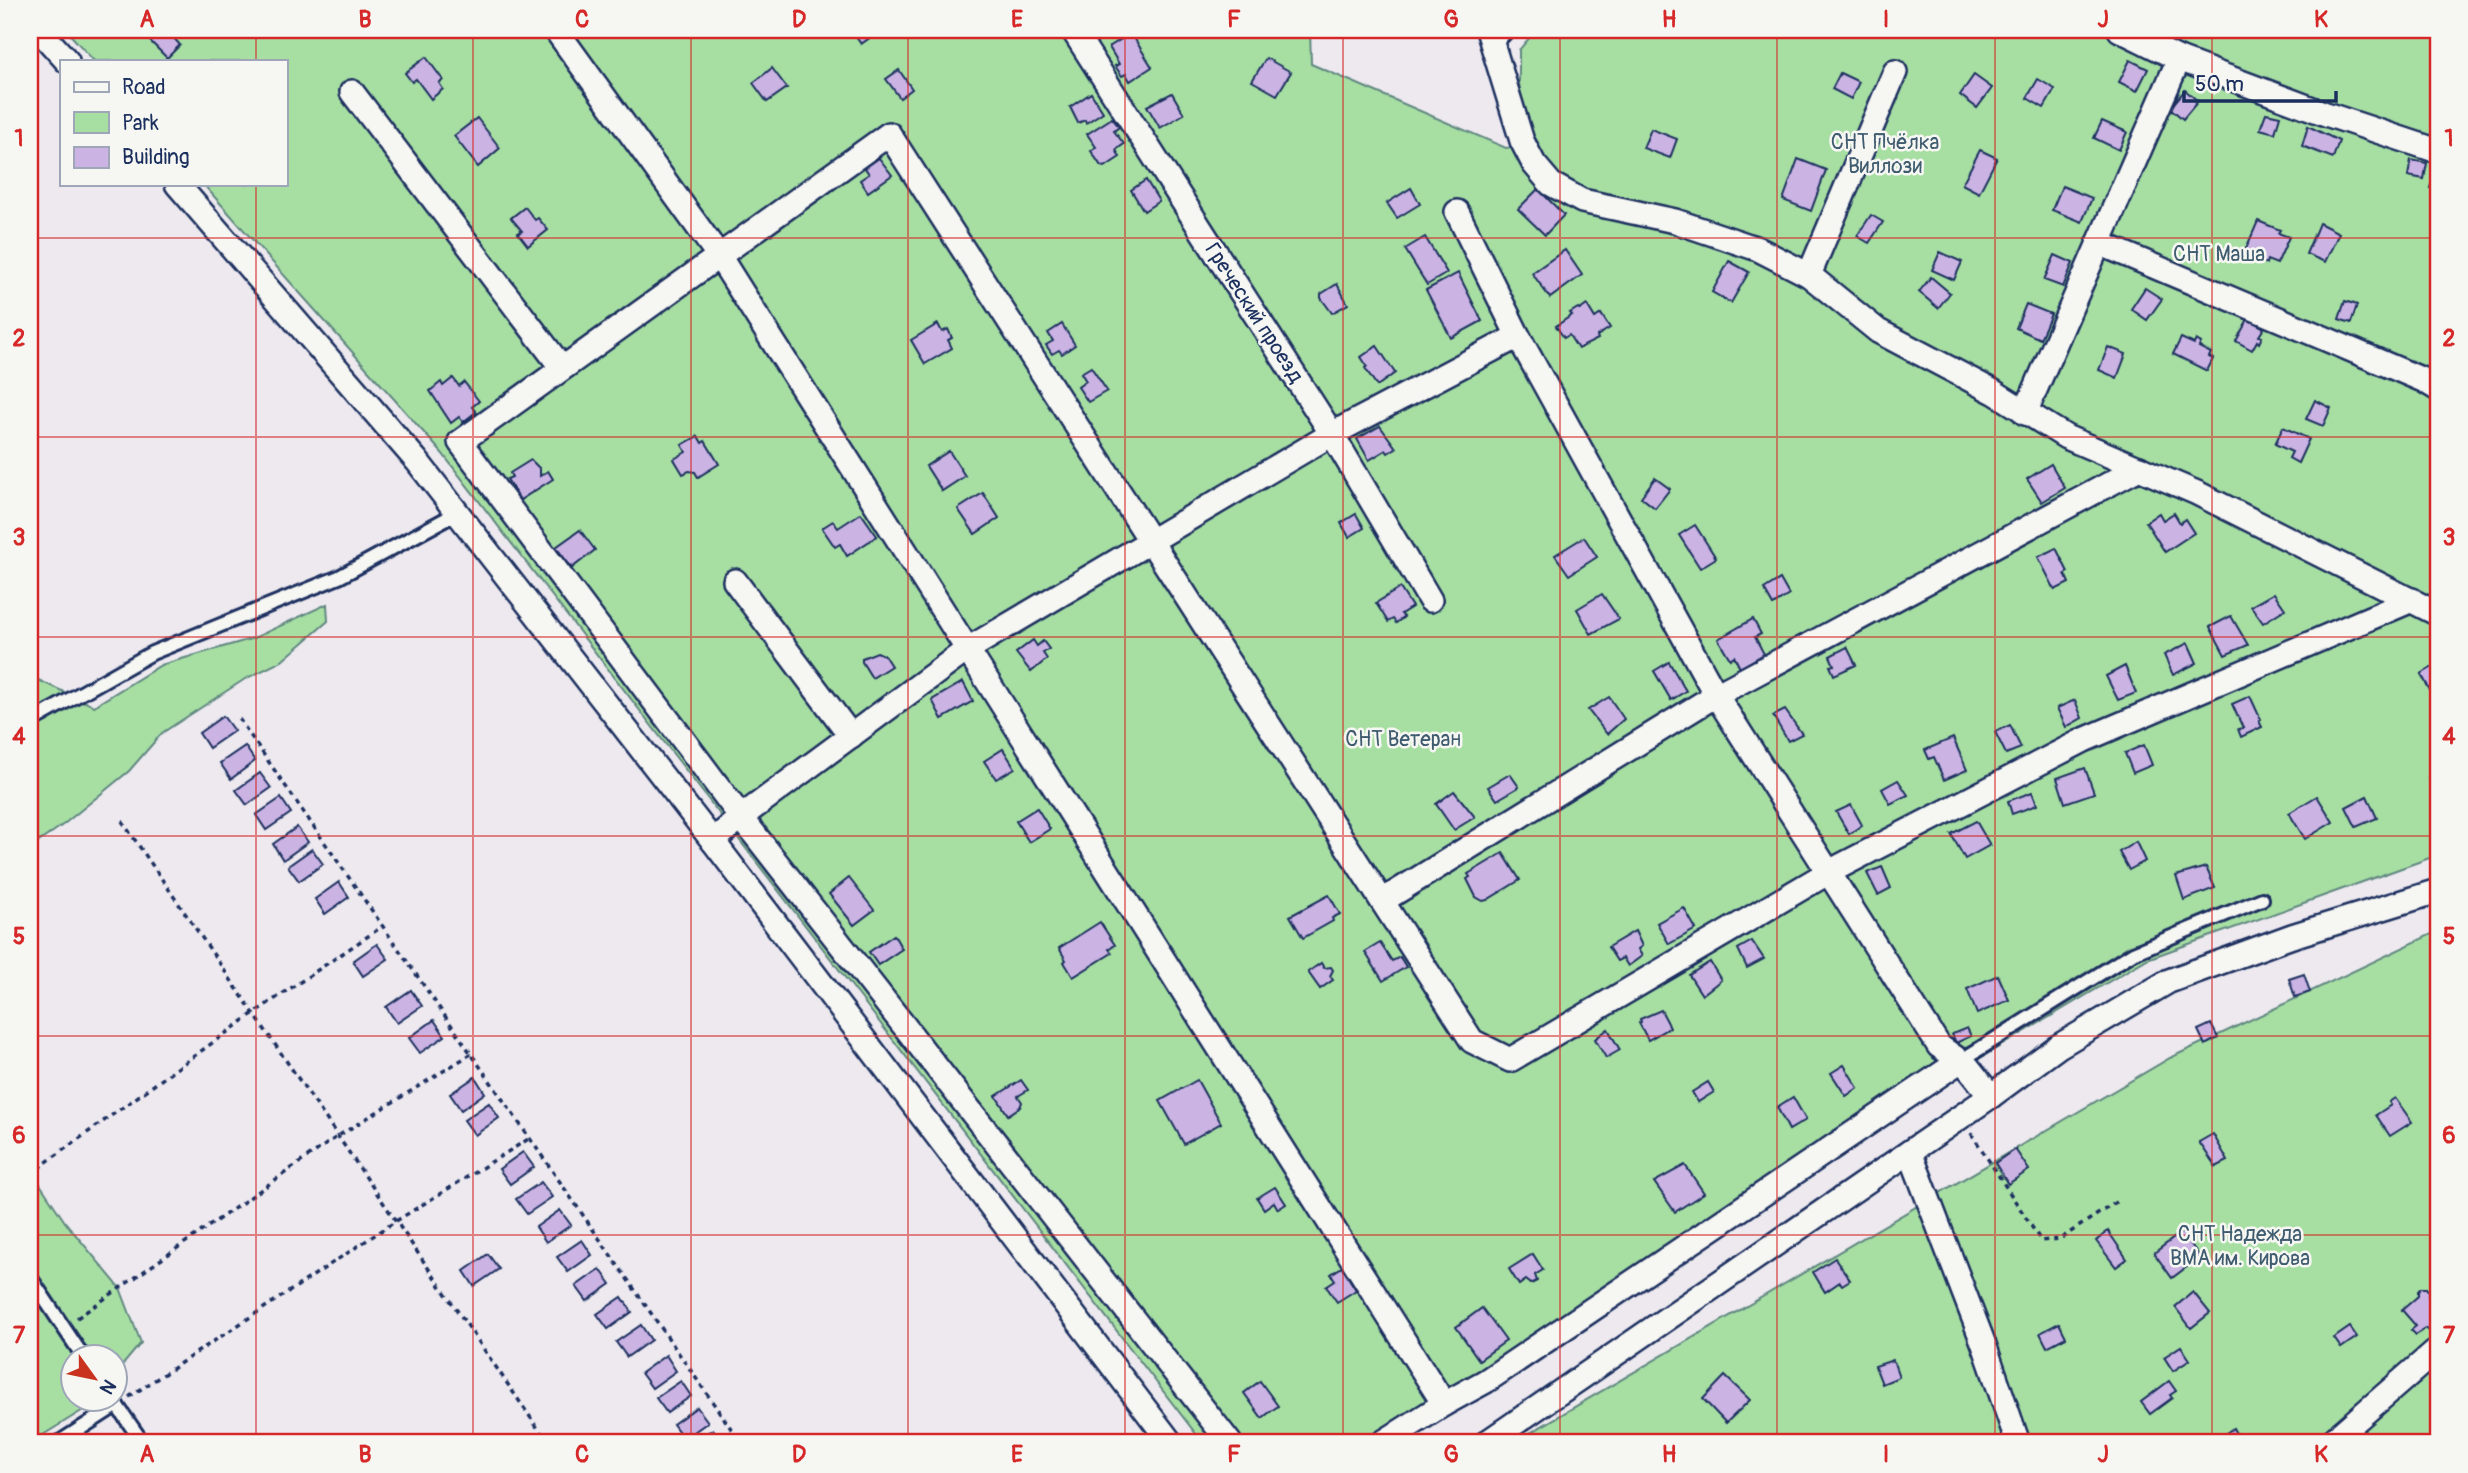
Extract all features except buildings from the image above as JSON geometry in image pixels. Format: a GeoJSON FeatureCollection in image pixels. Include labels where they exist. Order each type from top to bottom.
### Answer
{"type":"FeatureCollection","features":[{"type":"Feature","properties":{"kind":"street"},"geometry":{"type":"LineString","coordinates":[[39,30],[66,60]]}},
{"type":"Feature","properties":{"kind":"street"},"geometry":{"type":"LineString","coordinates":[[556,30],[719,256],[1444,1404]]}},
{"type":"Feature","properties":{"kind":"street","name":"Греческий проезд"},"geometry":{"type":"LineString","coordinates":[[1073,30],[1332,434],[1430,600]]}},
{"type":"Feature","properties":{"kind":"street"},"geometry":{"type":"LineString","coordinates":[[2120,30],[2179,60],[2326,114],[2438,151]]}},
{"type":"Feature","properties":{"kind":"street"},"geometry":{"type":"LineString","coordinates":[[1496,35],[1522,141],[1534,164],[1551,184],[1582,201],[1675,221],[1758,249],[1809,275],[1878,331],[1960,373],[2066,437],[2197,493],[2438,614]]}},
{"type":"Feature","properties":{"kind":"street"},"geometry":{"type":"LineString","coordinates":[[2025,413],[2179,60]]}},
{"type":"Feature","properties":{"kind":"street"},"geometry":{"type":"LineString","coordinates":[[1809,275],[1895,72]]}},
{"type":"Feature","properties":{"kind":"street"},"geometry":{"type":"LineString","coordinates":[[352,92],[562,368]]}},
{"type":"Feature","properties":{"kind":"street"},"geometry":{"type":"LineString","coordinates":[[1230,1443],[741,817],[460,442],[889,134],[1472,1041],[1510,1060],[1829,872],[2084,740],[2412,600]]}},
{"type":"Feature","properties":{"kind":"street"},"geometry":{"type":"LineString","coordinates":[[179,186],[416,461],[713,841],[1171,1443]]}},
{"type":"Feature","properties":{"kind":"street"},"geometry":{"type":"LineString","coordinates":[[1457,212],[1518,336],[1716,695],[1939,1046],[1967,1066],[1990,1096]]}},
{"type":"Feature","properties":{"kind":"street"},"geometry":{"type":"LineString","coordinates":[[2099,243],[2423,380],[2438,389]]}},
{"type":"Feature","properties":{"kind":"street"},"geometry":{"type":"LineString","coordinates":[[713,841],[741,817],[968,649],[1332,434],[1518,336]]}},
{"type":"Feature","properties":{"kind":"street"},"geometry":{"type":"LineString","coordinates":[[1382,901],[1716,695],[2138,468]]}},
{"type":"Feature","properties":{"kind":"street"},"geometry":{"type":"LineString","coordinates":[[735,581],[851,736]]}},
{"type":"Feature","properties":{"kind":"street"},"geometry":{"type":"LineString","coordinates":[[1486,1443],[1910,1152],[2059,1046],[2169,981],[2292,936],[2438,891]]}},
{"type":"Feature","properties":{"kind":"street"},"geometry":{"type":"LineString","coordinates":[[1382,1443],[1486,1381],[1960,1061]]}},
{"type":"Feature","properties":{"kind":"street"},"geometry":{"type":"LineString","coordinates":[[1910,1152],[1986,1350],[2018,1443]]}},
{"type":"Feature","properties":{"kind":"street"},"geometry":{"type":"LineString","coordinates":[[2330,1443],[2438,1349]]}},
{"type":"Feature","properties":{"kind":"lane"},"geometry":{"type":"LineString","coordinates":[[30,722],[152,653],[339,577],[457,513]]}},
{"type":"Feature","properties":{"kind":"lane"},"geometry":{"type":"LineString","coordinates":[[1960,1061],[2133,953],[2262,899]]}},
{"type":"Feature","properties":{"kind":"lane"},"geometry":{"type":"LineString","coordinates":[[30,1277],[75,1344]]}},
{"type":"Feature","properties":{"kind":"lane"},"geometry":{"type":"LineString","coordinates":[[58,1443],[98,1414]]}},
{"type":"Feature","properties":{"kind":"lane"},"geometry":{"type":"LineString","coordinates":[[123,1414],[143,1443]]}},
{"type":"Feature","properties":{"kind":"path"},"geometry":{"type":"LineString","coordinates":[[239,719],[741,1443]]}},
{"type":"Feature","properties":{"kind":"path"},"geometry":{"type":"LineString","coordinates":[[122,821],[548,1443]]}},
{"type":"Feature","properties":{"kind":"path"},"geometry":{"type":"LineString","coordinates":[[30,1174],[254,1013],[383,926]]}},
{"type":"Feature","properties":{"kind":"path"},"geometry":{"type":"LineString","coordinates":[[64,1327],[338,1136],[471,1054]]}},
{"type":"Feature","properties":{"kind":"path"},"geometry":{"type":"LineString","coordinates":[[1970,1132],[2041,1241],[2060,1238],[2119,1200]]}},
{"type":"Feature","properties":{"kind":"path"},"geometry":{"type":"LineString","coordinates":[[130,1392],[396,1221],[530,1139]]}},
{"type":"Feature","properties":{"kind":"green space","name":"СНТ Ветеран"},"geometry":{"type":"Polygon","coordinates":[[[66,30],[1310,30],[1311,64],[1506,148],[1539,144],[1524,121],[1519,83],[1519,50],[1536,30],[2438,30],[2438,855],[2147,959],[1967,1066],[1403,1443],[1203,1443],[442,453],[205,186],[287,186],[287,60],[93,60],[66,30]]]}},
{"type":"Feature","properties":{"kind":"green space"},"geometry":{"type":"Polygon","coordinates":[[[327,604],[328,621],[282,661],[245,679],[162,733],[129,771],[30,848],[30,676],[94,706],[161,665],[254,638],[327,604]]]}},
{"type":"Feature","properties":{"kind":"green space","name":"СНТ Надежда ВМА им. Кирова"},"geometry":{"type":"Polygon","coordinates":[[[2438,931],[2438,1443],[1513,1443],[2170,1058],[2438,931]]]}},
{"type":"Feature","properties":{"kind":"green space"},"geometry":{"type":"Polygon","coordinates":[[[30,1169],[65,1222],[120,1288],[141,1343],[130,1356],[130,1344],[60,1344],[60,1414],[77,1414],[30,1443],[30,1169]]]}},
{"type":"Feature","properties":{"kind":"park label","name":"СНТ Пчёлка Виллози"},"geometry":{"type":"Point","coordinates":[1885,154]}},
{"type":"Feature","properties":{"kind":"park label","name":"СНТ Маша"},"geometry":{"type":"Point","coordinates":[2219,254]}}]}
